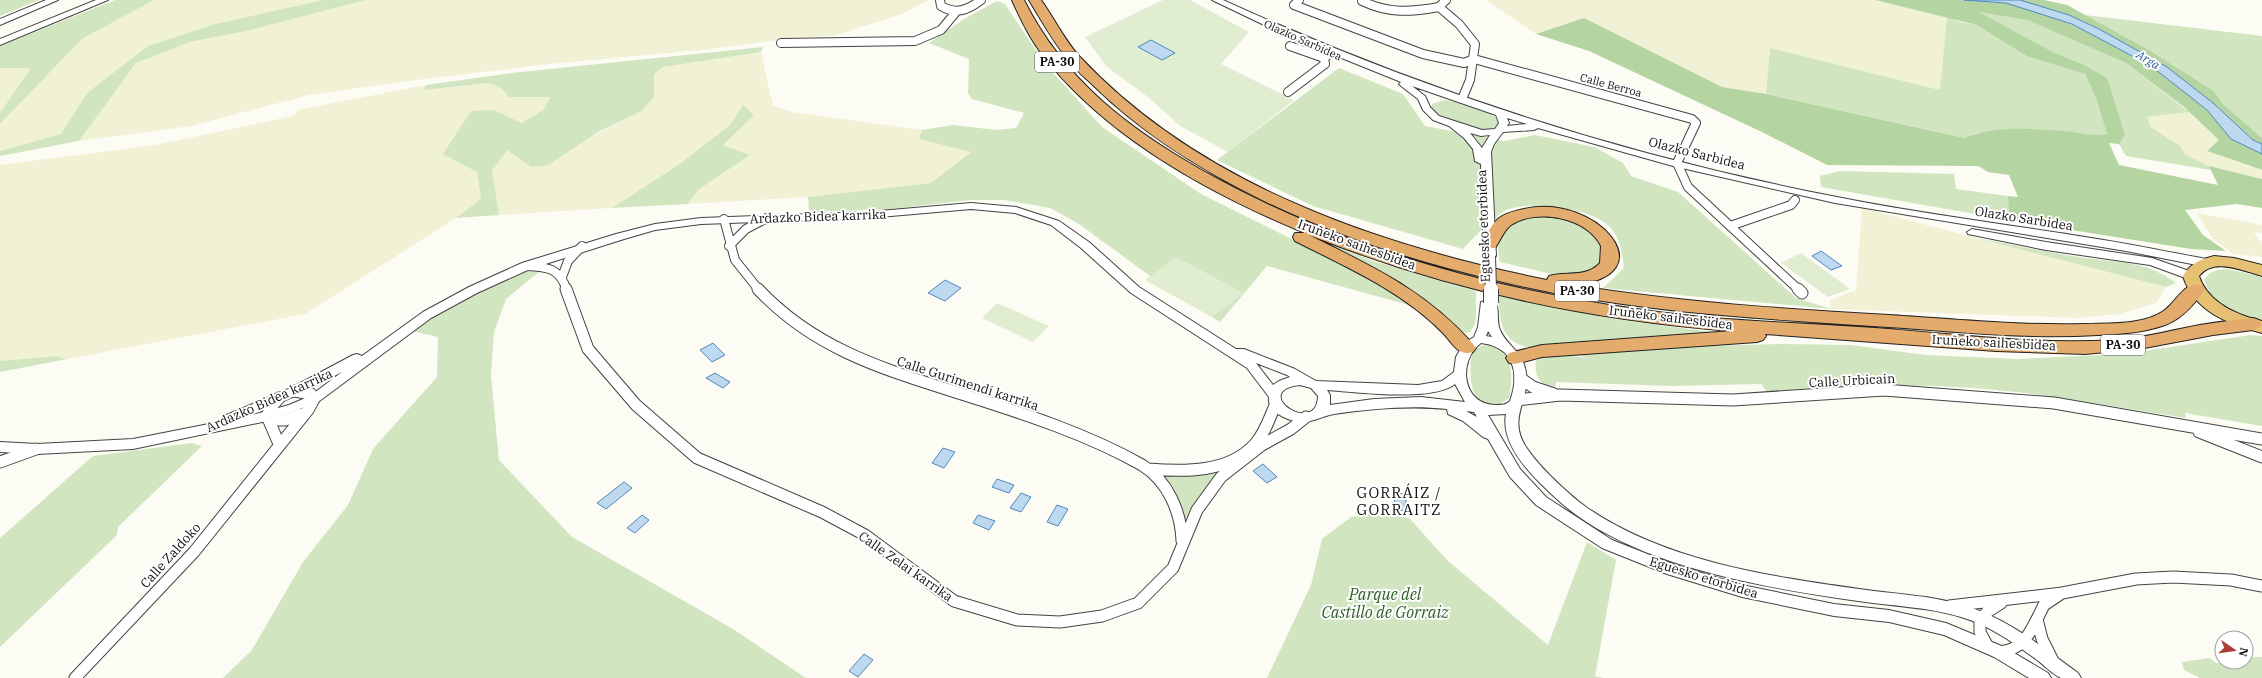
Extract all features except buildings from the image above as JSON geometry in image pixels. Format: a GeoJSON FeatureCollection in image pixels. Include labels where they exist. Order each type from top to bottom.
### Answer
{"type":"FeatureCollection","features":[{"type":"Feature","properties":{"kind":"highway"},"geometry":{"type":"LineString","coordinates":[[1014,0],[1021,14],[1036,35]]}},
{"type":"Feature","properties":{"kind":"highway","name":"Iruñeko saihesbidea"},"geometry":{"type":"LineString","coordinates":[[1018,0],[1036,35],[1072,82],[1109,115],[1150,145],[1203,178],[1251,202],[1322,234],[1401,262],[1469,282],[1569,303],[1677,320],[1991,343],[2114,346],[2146,342],[2213,329],[2258,326]]}},
{"type":"Feature","properties":{"kind":"highway","name":"Iruñeko saihesbidea"},"geometry":{"type":"LineString","coordinates":[[1035,0],[1054,34],[1086,73],[1143,122],[1184,151],[1231,178],[1306,212],[1364,235],[1462,266],[1566,289],[1654,303],[1749,312],[1994,328],[2082,331],[2139,326],[2162,320],[2178,311],[2194,282]]}},
{"type":"Feature","properties":{"kind":"highway"},"geometry":{"type":"LineString","coordinates":[[1109,115],[1144,147],[1211,190],[1374,273],[1415,297],[1450,327],[1473,344]]}},
{"type":"Feature","properties":{"kind":"highway"},"geometry":{"type":"LineString","coordinates":[[1306,212],[1445,255],[1556,280],[1589,277],[1601,271],[1609,260],[1610,249],[1608,242],[1591,226],[1564,214],[1527,212],[1505,222],[1488,252]]}},
{"type":"Feature","properties":{"kind":"highway"},"geometry":{"type":"LineString","coordinates":[[2207,262],[2224,262],[2262,271]]}},
{"type":"Feature","properties":{"kind":"highway","name":"PA-30"},"geometry":{"type":"LineString","coordinates":[[2207,262],[2196,267],[2194,282],[2209,302],[2229,315],[2258,326]]}},
{"type":"Feature","properties":{"kind":"highway"},"geometry":{"type":"LineString","coordinates":[[1515,358],[1542,351],[1748,336],[1842,337],[1945,345],[1991,343]]}},
{"type":"Feature","properties":{"kind":"street"},"geometry":{"type":"LineString","coordinates":[[0,22],[54,0]]}},
{"type":"Feature","properties":{"kind":"street"},"geometry":{"type":"LineString","coordinates":[[0,42],[104,0]]}},
{"type":"Feature","properties":{"kind":"street"},"geometry":{"type":"LineString","coordinates":[[940,0],[941,6],[946,10],[956,12],[973,8],[981,0]]}},
{"type":"Feature","properties":{"kind":"street","name":"Olazko Sarbidea"},"geometry":{"type":"LineString","coordinates":[[1216,0],[1328,55],[1552,129],[1677,163],[1836,200],[1993,228],[2126,247],[2207,262]]}},
{"type":"Feature","properties":{"kind":"street"},"geometry":{"type":"LineString","coordinates":[[1300,0],[1294,5],[1423,54],[1464,63],[1474,60]]}},
{"type":"Feature","properties":{"kind":"street"},"geometry":{"type":"LineString","coordinates":[[1361,0],[1379,11],[1411,13],[1439,7],[1446,0]]}},
{"type":"Feature","properties":{"kind":"street"},"geometry":{"type":"LineString","coordinates":[[1439,7],[1459,24],[1475,44],[1474,60],[1468,85],[1462,99]]}},
{"type":"Feature","properties":{"kind":"street"},"geometry":{"type":"LineString","coordinates":[[781,43],[915,41],[941,30],[956,12]]}},
{"type":"Feature","properties":{"kind":"street"},"geometry":{"type":"LineString","coordinates":[[1288,92],[1325,64],[1328,55],[1290,46]]}},
{"type":"Feature","properties":{"kind":"street","name":"Calle Berroa"},"geometry":{"type":"LineString","coordinates":[[1474,60],[1692,119],[1696,123],[1677,163]]}},
{"type":"Feature","properties":{"kind":"street","name":"Olazko Sarbidea"},"geometry":{"type":"LineString","coordinates":[[1391,76],[1407,85],[1422,98],[1426,108],[1436,118],[1453,124],[1481,133],[1524,127],[1552,129]]}},
{"type":"Feature","properties":{"kind":"street"},"geometry":{"type":"LineString","coordinates":[[1426,108],[1433,98],[1448,95]]}},
{"type":"Feature","properties":{"kind":"street"},"geometry":{"type":"LineString","coordinates":[[1500,112],[1504,123],[1500,130]]}},
{"type":"Feature","properties":{"kind":"street","name":"Eguesko etorbidea"},"geometry":{"type":"LineString","coordinates":[[1453,124],[1468,135],[1478,146],[1488,252]]}},
{"type":"Feature","properties":{"kind":"street","name":"Eguesko etorbidea"},"geometry":{"type":"LineString","coordinates":[[1473,344],[1484,327],[1488,303],[1486,152],[1490,141],[1500,130]]}},
{"type":"Feature","properties":{"kind":"street"},"geometry":{"type":"LineString","coordinates":[[1677,163],[1688,187],[1802,293]]}},
{"type":"Feature","properties":{"kind":"street"},"geometry":{"type":"LineString","coordinates":[[1730,226],[1791,205],[1795,200]]}},
{"type":"Feature","properties":{"kind":"street","name":"Olazko Sarbidea"},"geometry":{"type":"LineString","coordinates":[[1836,200],[1862,208],[2001,238],[2152,262],[2194,282]]}},
{"type":"Feature","properties":{"kind":"street","name":"Ardazko Bidea karrika"},"geometry":{"type":"LineString","coordinates":[[198,431],[296,391],[326,376],[427,315],[473,290],[526,266],[582,246],[655,227],[724,219],[868,215],[971,206],[1016,210],[1055,223],[1085,245],[1135,290],[1251,365],[1275,399]]}},
{"type":"Feature","properties":{"kind":"street"},"geometry":{"type":"LineString","coordinates":[[729,246],[741,232],[755,222],[767,218]]}},
{"type":"Feature","properties":{"kind":"street","name":"Calle Gurimendi karrika"},"geometry":{"type":"LineString","coordinates":[[724,219],[729,246],[738,265],[767,300],[794,324],[822,342],[856,359],[894,374],[1021,414],[1084,438],[1148,468],[1172,496],[1179,510],[1182,522],[1182,547]]}},
{"type":"Feature","properties":{"kind":"street"},"geometry":{"type":"LineString","coordinates":[[526,266],[548,268],[557,271],[562,277],[568,261],[582,246]]}},
{"type":"Feature","properties":{"kind":"street","name":"Calle Zelai karrika"},"geometry":{"type":"LineString","coordinates":[[562,277],[588,349],[636,405],[697,458],[822,512],[865,535],[954,601],[1017,620],[1060,622],[1102,616],[1138,603],[1173,568],[1197,510],[1221,477],[1262,445],[1291,429],[1306,417]]}},
{"type":"Feature","properties":{"kind":"street","name":"Eguesko etorbidea"},"geometry":{"type":"LineString","coordinates":[[1488,303],[1494,330],[1502,344]]}},
{"type":"Feature","properties":{"kind":"street","name":"Ardazko Bidea karrika"},"geometry":{"type":"LineString","coordinates":[[0,446],[37,449],[133,444],[268,418],[311,404],[401,332]]}},
{"type":"Feature","properties":{"kind":"street","name":"Ardazko Bidea karrika"},"geometry":{"type":"LineString","coordinates":[[1216,342],[1291,372],[1312,383]]}},
{"type":"Feature","properties":{"kind":"street"},"geometry":{"type":"LineString","coordinates":[[1275,399],[1285,412],[1299,417],[1306,417],[1321,411],[1374,404],[1421,402],[1478,408],[1490,412],[1508,409],[1515,403],[1520,378],[1514,353],[1502,344],[1473,344],[1463,354],[1460,374],[1467,397],[1478,408]]}},
{"type":"Feature","properties":{"kind":"street"},"geometry":{"type":"LineString","coordinates":[[1148,468],[1172,472],[1197,470],[1221,464],[1239,456],[1254,445],[1267,426],[1280,386],[1286,382],[1301,380],[1312,383],[1418,390],[1446,385],[1460,374]]}},
{"type":"Feature","properties":{"kind":"street","name":"Calle Urbicain"},"geometry":{"type":"LineString","coordinates":[[1520,378],[1546,392],[1560,396]]}},
{"type":"Feature","properties":{"kind":"street"},"geometry":{"type":"LineString","coordinates":[[1312,383],[1321,389],[1326,400],[1321,411]]}},
{"type":"Feature","properties":{"kind":"street","name":"Calle Urbicain"},"geometry":{"type":"LineString","coordinates":[[1515,403],[1560,396],[1680,400],[1733,400],[1884,390],[2021,399],[2168,422]]}},
{"type":"Feature","properties":{"kind":"street"},"geometry":{"type":"LineString","coordinates":[[296,391],[311,394],[311,404]]}},
{"type":"Feature","properties":{"kind":"street"},"geometry":{"type":"LineString","coordinates":[[279,398],[271,407],[268,418],[279,444]]}},
{"type":"Feature","properties":{"kind":"street"},"geometry":{"type":"LineString","coordinates":[[1421,402],[1464,415],[1480,426],[1497,444]]}},
{"type":"Feature","properties":{"kind":"street","name":"Eguesko etorbidea"},"geometry":{"type":"LineString","coordinates":[[1515,403],[1510,423],[1517,444],[1533,467],[1543,479],[1581,511],[1621,534],[1674,554],[1726,570],[1782,584],[1884,599],[1918,601],[1944,606],[1980,618],[2024,642],[2073,678]]}},
{"type":"Feature","properties":{"kind":"street","name":"Calle Zaldoko"},"geometry":{"type":"LineString","coordinates":[[75,678],[194,552],[270,458],[279,444],[311,404]]}},
{"type":"Feature","properties":{"kind":"street","name":"Eguesko etorbidea"},"geometry":{"type":"LineString","coordinates":[[1478,408],[1497,444],[1515,473],[1541,501],[1606,544],[1672,570],[1742,591],[1834,610],[1889,616],[1946,629],[1994,650],[2043,678]]}},
{"type":"Feature","properties":{"kind":"street"},"geometry":{"type":"LineString","coordinates":[[2168,422],[2262,439]]}},
{"type":"Feature","properties":{"kind":"street"},"geometry":{"type":"LineString","coordinates":[[2168,422],[2262,457]]}},
{"type":"Feature","properties":{"kind":"street"},"geometry":{"type":"LineString","coordinates":[[2244,436],[2262,451]]}},
{"type":"Feature","properties":{"kind":"street"},"geometry":{"type":"LineString","coordinates":[[0,462],[37,449]]}},
{"type":"Feature","properties":{"kind":"street"},"geometry":{"type":"LineString","coordinates":[[1944,606],[2005,601],[2041,594],[2062,593],[2136,579],[2173,577],[2231,580],[2262,586]]}},
{"type":"Feature","properties":{"kind":"street"},"geometry":{"type":"LineString","coordinates":[[2005,601],[1987,610],[1980,618],[1978,626],[1980,635],[1994,650],[2011,652],[2018,649],[2024,642],[2044,605],[2062,593]]}},
{"type":"Feature","properties":{"kind":"street"},"geometry":{"type":"LineString","coordinates":[[2037,619],[2042,639],[2055,665]]}},
{"type":"Feature","properties":{"kind":"green space"},"geometry":{"type":"Polygon","coordinates":[[[0,0],[39,0],[0,16],[0,0]]]}},
{"type":"Feature","properties":{"kind":"green space"},"geometry":{"type":"Polygon","coordinates":[[[115,0],[154,0],[82,39],[0,124],[0,113],[31,68],[0,68],[0,46],[115,0]]]}},
{"type":"Feature","properties":{"kind":"green space"},"geometry":{"type":"Polygon","coordinates":[[[154,0],[323,0],[215,24],[148,46],[87,93],[61,134],[0,151],[0,124],[82,39],[154,0]]]}},
{"type":"Feature","properties":{"kind":"green space"},"geometry":{"type":"Polygon","coordinates":[[[323,0],[366,0],[246,31],[190,42],[136,63],[79,141],[0,156],[0,151],[61,134],[87,93],[148,46],[215,24],[323,0]]]}},
{"type":"Feature","properties":{"kind":"green space"},"geometry":{"type":"Polygon","coordinates":[[[366,0],[929,0],[902,14],[833,36],[801,37],[711,49],[549,64],[400,82],[309,95],[191,126],[79,141],[136,63],[190,42],[246,31],[366,0]]]}},
{"type":"Feature","properties":{"kind":"green space"},"geometry":{"type":"Polygon","coordinates":[[[1163,0],[1190,0],[1249,32],[1221,64],[1294,100],[1228,152],[1180,126],[1148,97],[1107,67],[1085,37],[1163,0]]]}},
{"type":"Feature","properties":{"kind":"green space"},"geometry":{"type":"Polygon","coordinates":[[[1486,0],[1875,0],[1947,17],[1940,90],[1770,48],[1766,94],[1722,87],[1584,18],[1536,34],[1486,0]]]}},
{"type":"Feature","properties":{"kind":"green space"},"geometry":{"type":"Polygon","coordinates":[[[1875,0],[1964,0],[2006,3],[2072,24],[2151,66],[2207,110],[2231,139],[2262,154],[2262,170],[2207,151],[2219,140],[2184,107],[2126,63],[2027,20],[1979,12],[2053,52],[2082,64],[2107,78],[2125,135],[2119,144],[2109,143],[2119,165],[2218,185],[2209,166],[2262,179],[2262,208],[2237,204],[2185,210],[2203,235],[2226,251],[2191,249],[2009,220],[2008,196],[2018,197],[2009,175],[1988,172],[1978,166],[1827,165],[1764,133],[1589,51],[1536,34],[1584,18],[1722,87],[1766,94],[1965,138],[1989,131],[2014,129],[2039,129],[2096,135],[2107,134],[2096,98],[2085,74],[2027,56],[1977,25],[1875,0]]]}},
{"type":"Feature","properties":{"kind":"green space"},"geometry":{"type":"Polygon","coordinates":[[[2020,0],[2044,0],[2067,5],[2149,50],[2214,91],[2223,104],[2262,138],[2262,144],[2253,140],[2213,103],[2167,67],[2099,29],[2069,15],[2020,0]]]}},
{"type":"Feature","properties":{"kind":"green space"},"geometry":{"type":"Polygon","coordinates":[[[997,1],[1005,4],[1045,64],[1102,127],[1201,194],[1356,271],[1416,307],[1267,266],[1220,322],[1180,298],[1079,224],[1050,208],[1004,200],[971,200],[890,209],[809,212],[808,197],[931,183],[971,152],[919,139],[922,130],[953,125],[996,130],[1016,128],[1024,113],[972,99],[968,93],[969,59],[929,43],[964,19],[997,1]]]}},
{"type":"Feature","properties":{"kind":"green space"},"geometry":{"type":"Polygon","coordinates":[[[1977,11],[2027,20],[2126,63],[2189,112],[2147,117],[2151,127],[2180,146],[2185,154],[2209,166],[2211,170],[2126,156],[2119,144],[2125,135],[2082,64],[2053,52],[1977,11]]]}},
{"type":"Feature","properties":{"kind":"green space"},"geometry":{"type":"Polygon","coordinates":[[[2085,15],[2262,36],[2262,138],[2223,104],[2214,91],[2149,50],[2085,15]]]}},
{"type":"Feature","properties":{"kind":"green space"},"geometry":{"type":"Polygon","coordinates":[[[1947,17],[1961,22],[1977,25],[2058,65],[2085,74],[2096,98],[2107,134],[2095,136],[2065,131],[1977,133],[1966,138],[1766,94],[1770,48],[1940,90],[1947,17]]]}},
{"type":"Feature","properties":{"kind":"green space"},"geometry":{"type":"Polygon","coordinates":[[[763,47],[761,52],[663,67],[654,74],[654,97],[642,111],[598,132],[548,165],[531,167],[507,150],[492,171],[499,215],[456,218],[481,199],[477,172],[443,154],[471,111],[494,110],[522,123],[544,109],[550,97],[509,97],[502,89],[489,83],[424,90],[426,85],[511,73],[763,47]]]}},
{"type":"Feature","properties":{"kind":"green space"},"geometry":{"type":"Polygon","coordinates":[[[761,52],[773,106],[792,112],[922,130],[920,139],[971,152],[931,183],[808,197],[688,204],[698,190],[750,155],[723,145],[754,115],[743,105],[730,125],[681,163],[612,208],[499,215],[491,171],[507,150],[531,167],[642,111],[654,97],[654,74],[663,67],[761,52]]]}},
{"type":"Feature","properties":{"kind":"green space"},"geometry":{"type":"Polygon","coordinates":[[[0,68],[32,68],[0,113],[0,68]]]}},
{"type":"Feature","properties":{"kind":"green space"},"geometry":{"type":"Polygon","coordinates":[[[1339,68],[1403,94],[1425,126],[1504,141],[1535,135],[1594,147],[1623,163],[1631,176],[1678,192],[1796,298],[1831,309],[1603,288],[1624,268],[1618,240],[1613,230],[1609,226],[1589,215],[1575,211],[1546,206],[1509,209],[1498,215],[1463,249],[1313,206],[1217,160],[1339,68]]]}},
{"type":"Feature","properties":{"kind":"green space"},"geometry":{"type":"Polygon","coordinates":[[[489,83],[502,89],[509,97],[550,97],[544,109],[522,123],[494,110],[477,172],[481,199],[456,218],[305,314],[67,359],[56,356],[0,361],[0,165],[156,145],[293,116],[298,110],[426,85],[424,90],[489,83]]]}},
{"type":"Feature","properties":{"kind":"green space"},"geometry":{"type":"Polygon","coordinates":[[[1444,100],[1474,106],[1488,112],[1499,121],[1498,126],[1492,129],[1485,129],[1467,126],[1436,114],[1431,110],[1432,104],[1444,100]]]}},
{"type":"Feature","properties":{"kind":"green space"},"geometry":{"type":"Polygon","coordinates":[[[743,105],[754,115],[723,145],[750,155],[698,190],[688,204],[612,208],[681,163],[730,125],[743,105]]]}},
{"type":"Feature","properties":{"kind":"green space"},"geometry":{"type":"Polygon","coordinates":[[[2189,112],[2219,140],[2207,151],[2262,171],[2262,179],[2209,166],[2185,154],[2180,146],[2151,127],[2147,117],[2189,112]]]}},
{"type":"Feature","properties":{"kind":"green space"},"geometry":{"type":"Polygon","coordinates":[[[1841,171],[1954,174],[1956,189],[2008,196],[2009,220],[1821,187],[1820,176],[1841,171]]]}},
{"type":"Feature","properties":{"kind":"green space"},"geometry":{"type":"Polygon","coordinates":[[[1862,208],[2166,287],[2156,303],[2119,314],[2078,318],[1831,309],[1830,300],[1856,290],[1862,208]]]}},
{"type":"Feature","properties":{"kind":"green space"},"geometry":{"type":"Polygon","coordinates":[[[2197,213],[2262,225],[2262,233],[2254,232],[2262,244],[2262,257],[2234,254],[2213,239],[2197,213]]]}},
{"type":"Feature","properties":{"kind":"green space"},"geometry":{"type":"Polygon","coordinates":[[[1549,215],[1573,221],[1589,229],[1596,235],[1601,241],[1603,254],[1595,269],[1576,275],[1556,275],[1500,262],[1498,250],[1500,240],[1503,232],[1510,225],[1527,218],[1549,215]]]}},
{"type":"Feature","properties":{"kind":"green space"},"geometry":{"type":"Polygon","coordinates":[[[1976,238],[2065,255],[2129,263],[2164,275],[2176,283],[2166,287],[1976,238]]]}},
{"type":"Feature","properties":{"kind":"green space"},"geometry":{"type":"Polygon","coordinates":[[[1320,241],[1373,261],[1476,291],[1475,324],[1470,332],[1465,333],[1438,309],[1407,287],[1320,241]]]}},
{"type":"Feature","properties":{"kind":"green space"},"geometry":{"type":"Polygon","coordinates":[[[1801,253],[1850,289],[1828,297],[1781,263],[1801,253]]]}},
{"type":"Feature","properties":{"kind":"green space"},"geometry":{"type":"Polygon","coordinates":[[[1176,257],[1244,293],[1212,317],[1145,280],[1176,257]]]}},
{"type":"Feature","properties":{"kind":"green space"},"geometry":{"type":"Polygon","coordinates":[[[2228,269],[2262,277],[2262,320],[2244,315],[2227,307],[2219,302],[2207,288],[2204,280],[2211,272],[2228,269]]]}},
{"type":"Feature","properties":{"kind":"green space"},"geometry":{"type":"Polygon","coordinates":[[[540,271],[506,299],[494,332],[491,376],[499,460],[572,537],[733,629],[806,678],[223,678],[252,650],[303,562],[348,505],[373,449],[437,377],[438,337],[413,331],[451,306],[494,283],[524,272],[540,271]]]}},
{"type":"Feature","properties":{"kind":"green space"},"geometry":{"type":"Polygon","coordinates":[[[1499,296],[1620,320],[1719,333],[1534,348],[1523,346],[1515,342],[1504,331],[1500,315],[1499,296]]]}},
{"type":"Feature","properties":{"kind":"green space"},"geometry":{"type":"Polygon","coordinates":[[[997,303],[1049,326],[1033,342],[982,318],[997,303]]]}},
{"type":"Feature","properties":{"kind":"green space"},"geometry":{"type":"Polygon","coordinates":[[[2251,335],[2262,336],[2262,426],[2185,413],[2186,418],[2027,393],[1947,386],[1870,386],[1767,392],[1761,384],[1671,386],[1556,382],[1555,390],[1545,385],[1539,379],[1536,372],[1536,361],[1550,355],[1569,354],[1590,359],[1561,350],[1781,344],[1851,345],[1925,355],[2017,359],[2123,354],[2251,335]]]}},
{"type":"Feature","properties":{"kind":"green space"},"geometry":{"type":"Polygon","coordinates":[[[1484,345],[1494,347],[1501,351],[1506,357],[1511,371],[1511,389],[1509,398],[1497,405],[1487,406],[1480,402],[1474,394],[1470,372],[1473,350],[1484,345]]]}},
{"type":"Feature","properties":{"kind":"green space"},"geometry":{"type":"Polygon","coordinates":[[[56,356],[67,359],[0,372],[0,361],[56,356]]]}},
{"type":"Feature","properties":{"kind":"green space"},"geometry":{"type":"Polygon","coordinates":[[[191,443],[202,446],[118,527],[117,535],[0,647],[0,538],[93,456],[191,443]]]}},
{"type":"Feature","properties":{"kind":"green space"},"geometry":{"type":"Polygon","coordinates":[[[1227,466],[1205,488],[1189,516],[1185,519],[1176,496],[1158,474],[1227,466]]]}},
{"type":"Feature","properties":{"kind":"green space","name":"Parque del Castillo de Gorraiz"},"geometry":{"type":"Polygon","coordinates":[[[1380,513],[1409,518],[1448,561],[1548,645],[1587,542],[1616,560],[1595,676],[1604,678],[1267,678],[1311,585],[1322,539],[1351,517],[1380,513]]]}},
{"type":"Feature","properties":{"kind":"green space"},"geometry":{"type":"Polygon","coordinates":[[[2254,657],[2262,657],[2262,678],[2200,678],[2184,670],[2182,662],[2210,658],[2214,661],[2214,670],[2254,670],[2254,657]]]}},
{"type":"Feature","properties":{"kind":"water","name":"Arga"},"geometry":{"type":"Polygon","coordinates":[[[1964,0],[2020,0],[2069,15],[2099,29],[2167,67],[2213,103],[2253,140],[2262,144],[2262,154],[2231,139],[2207,110],[2151,66],[2072,24],[2006,3],[1964,0]]]}},
{"type":"Feature","properties":{"kind":"water"},"geometry":{"type":"Polygon","coordinates":[[[1151,40],[1175,53],[1162,60],[1138,47],[1151,40]]]}},
{"type":"Feature","properties":{"kind":"water"},"geometry":{"type":"Polygon","coordinates":[[[1821,251],[1842,266],[1831,270],[1812,256],[1821,251]]]}},
{"type":"Feature","properties":{"kind":"water"},"geometry":{"type":"Polygon","coordinates":[[[945,280],[961,288],[945,301],[928,293],[945,280]]]}},
{"type":"Feature","properties":{"kind":"water"},"geometry":{"type":"Polygon","coordinates":[[[713,343],[725,355],[712,362],[700,350],[713,343]]]}},
{"type":"Feature","properties":{"kind":"water"},"geometry":{"type":"Polygon","coordinates":[[[715,373],[730,382],[723,388],[706,378],[715,373]]]}},
{"type":"Feature","properties":{"kind":"water"},"geometry":{"type":"Polygon","coordinates":[[[943,448],[955,452],[944,468],[932,463],[943,448]]]}},
{"type":"Feature","properties":{"kind":"water"},"geometry":{"type":"Polygon","coordinates":[[[1263,464],[1277,477],[1267,483],[1253,471],[1263,464]]]}},
{"type":"Feature","properties":{"kind":"water"},"geometry":{"type":"Polygon","coordinates":[[[997,479],[1014,485],[1009,493],[992,487],[997,479]]]}},
{"type":"Feature","properties":{"kind":"water"},"geometry":{"type":"Polygon","coordinates":[[[624,482],[632,488],[606,509],[597,503],[624,482]]]}},
{"type":"Feature","properties":{"kind":"water"},"geometry":{"type":"Polygon","coordinates":[[[1396,492],[1407,495],[1404,511],[1393,508],[1396,492]]]}},
{"type":"Feature","properties":{"kind":"water"},"geometry":{"type":"Polygon","coordinates":[[[1021,493],[1031,497],[1021,512],[1010,508],[1021,493]]]}},
{"type":"Feature","properties":{"kind":"water"},"geometry":{"type":"Polygon","coordinates":[[[1057,505],[1068,509],[1058,526],[1047,522],[1057,505]]]}},
{"type":"Feature","properties":{"kind":"water"},"geometry":{"type":"Polygon","coordinates":[[[642,515],[649,520],[635,533],[627,528],[642,515]]]}},
{"type":"Feature","properties":{"kind":"water"},"geometry":{"type":"Polygon","coordinates":[[[978,515],[995,521],[989,530],[973,523],[978,515]]]}},
{"type":"Feature","properties":{"kind":"water"},"geometry":{"type":"Polygon","coordinates":[[[864,654],[873,660],[858,677],[849,671],[864,654]]]}},
{"type":"Feature","properties":{"kind":"district","name":"GORRÁIZ / GORRAITZ"},"geometry":{"type":"Point","coordinates":[1399,502]}}]}
